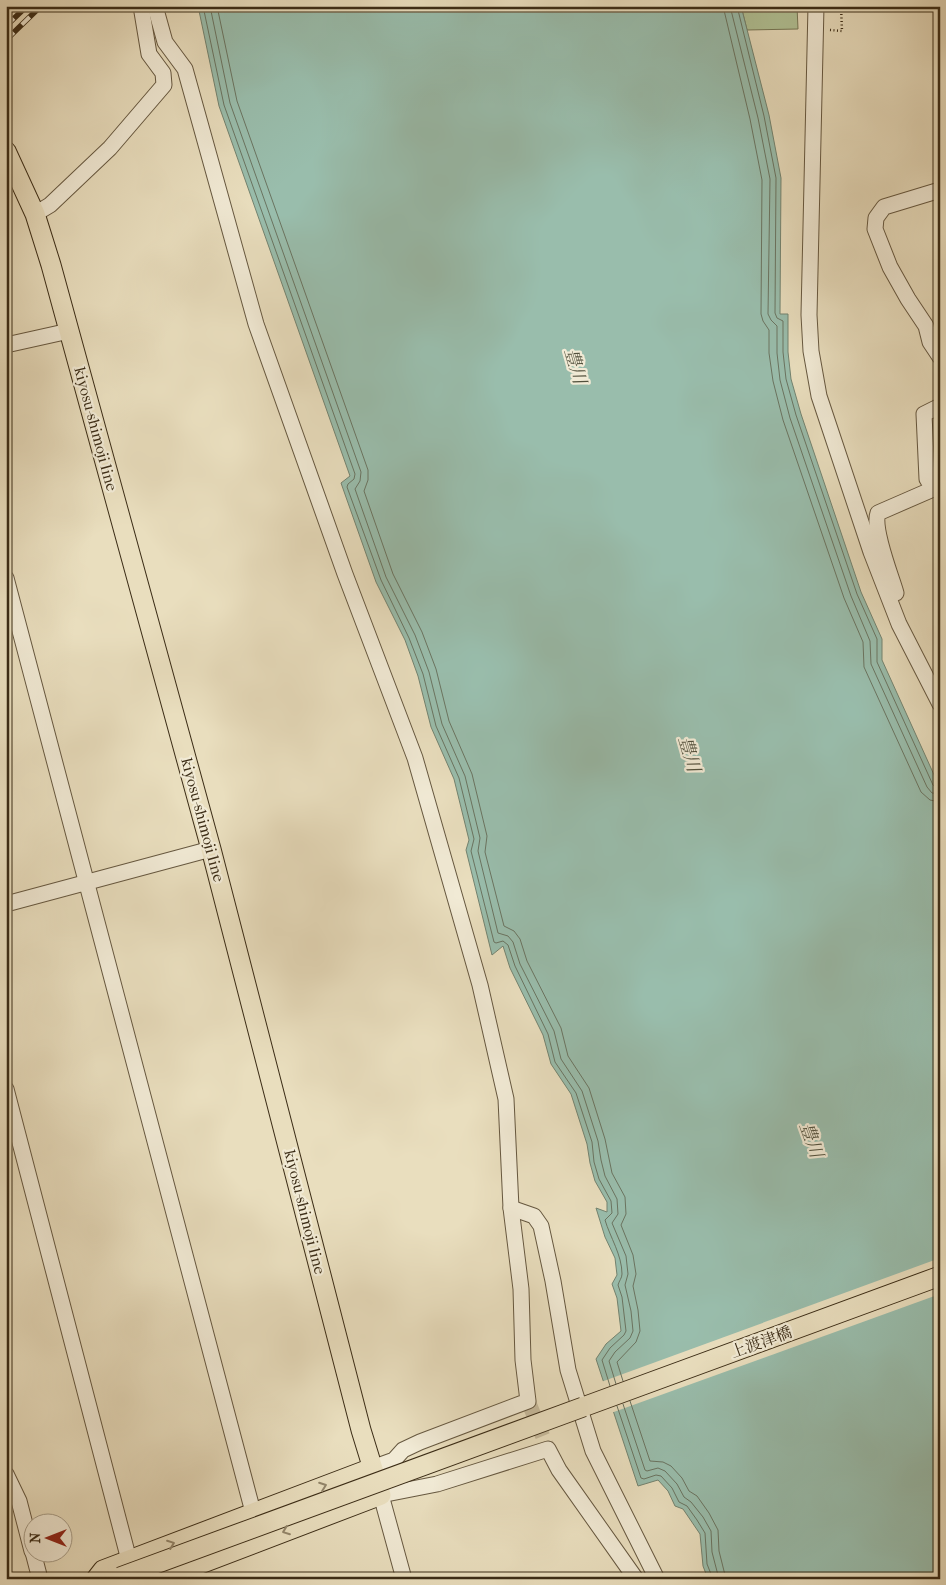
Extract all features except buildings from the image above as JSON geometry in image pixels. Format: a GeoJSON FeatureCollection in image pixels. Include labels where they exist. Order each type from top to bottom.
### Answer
{"type":"FeatureCollection","features":[{"type":"Feature","properties":{"kind":"main road","name":"kiyosu-shimoji line"},"geometry":{"type":"LineString","coordinates":[[6,151],[35,214],[44,239],[211,849],[372,1468],[381,1495]]}},
{"type":"Feature","properties":{"kind":"main road","name":"上渡津橋"},"geometry":{"type":"LineString","coordinates":[[121,1572],[581,1408],[940,1276]]}},
{"type":"Feature","properties":{"kind":"main road"},"geometry":{"type":"LineString","coordinates":[[96,1579],[103,1570],[121,1572],[253,1512],[372,1468]]}},
{"type":"Feature","properties":{"kind":"main road"},"geometry":{"type":"LineString","coordinates":[[161,1579],[381,1495]]}},
{"type":"Feature","properties":{"kind":"street"},"geometry":{"type":"LineString","coordinates":[[35,214],[50,205],[110,148],[164,85],[163,73],[149,54],[141,6]]}},
{"type":"Feature","properties":{"kind":"street"},"geometry":{"type":"LineString","coordinates":[[155,6],[165,42],[185,69],[256,324],[345,574],[415,758],[480,985],[506,1100],[511,1208],[521,1290],[522,1360],[528,1401],[420,1442],[403,1450],[394,1460],[372,1468]]}},
{"type":"Feature","properties":{"kind":"street"},"geometry":{"type":"LineString","coordinates":[[816,6],[809,315],[811,351],[819,396],[871,552],[899,624],[940,704]]}},
{"type":"Feature","properties":{"kind":"street"},"geometry":{"type":"LineString","coordinates":[[940,190],[884,207],[876,218],[875,229],[890,267],[926,326],[930,342],[940,357]]}},
{"type":"Feature","properties":{"kind":"street"},"geometry":{"type":"LineString","coordinates":[[928,332],[940,322]]}},
{"type":"Feature","properties":{"kind":"street"},"geometry":{"type":"LineString","coordinates":[[6,345],[69,331]]}},
{"type":"Feature","properties":{"kind":"street"},"geometry":{"type":"LineString","coordinates":[[899,624],[901,607],[878,533],[876,519],[878,513],[936,487],[927,479],[924,414],[940,406]]}},
{"type":"Feature","properties":{"kind":"street"},"geometry":{"type":"LineString","coordinates":[[6,578],[253,1512]]}},
{"type":"Feature","properties":{"kind":"street"},"geometry":{"type":"LineString","coordinates":[[6,904],[211,849]]}},
{"type":"Feature","properties":{"kind":"street"},"geometry":{"type":"LineString","coordinates":[[6,1089],[121,1572]]}},
{"type":"Feature","properties":{"kind":"street"},"geometry":{"type":"LineString","coordinates":[[511,1208],[534,1216],[541,1226],[553,1281],[568,1370],[593,1451],[657,1579]]}},
{"type":"Feature","properties":{"kind":"street"},"geometry":{"type":"LineString","coordinates":[[404,1579],[381,1495],[436,1484],[548,1449],[559,1470],[636,1579]]}},
{"type":"Feature","properties":{"kind":"street"},"geometry":{"type":"LineString","coordinates":[[6,1474],[22,1512]]}},
{"type":"Feature","properties":{"kind":"street"},"geometry":{"type":"LineString","coordinates":[[36,1562],[40,1579]]}},
{"type":"Feature","properties":{"kind":"path"},"geometry":{"type":"LineString","coordinates":[[841,6],[842,31]]}},
{"type":"Feature","properties":{"kind":"shaded area"},"geometry":{"type":"Polygon","coordinates":[[[741,6],[797,6],[798,29],[747,30],[741,6]]]}},
{"type":"Feature","properties":{"kind":"water","name":"豊川"},"geometry":{"type":"Polygon","coordinates":[[[198,6],[741,6],[769,115],[781,178],[780,314],[788,314],[788,352],[791,379],[861,592],[882,639],[882,660],[940,788],[940,1579],[708,1579],[703,1566],[700,1534],[683,1509],[675,1506],[668,1491],[658,1480],[638,1486],[596,1359],[606,1344],[621,1331],[617,1298],[612,1284],[617,1275],[615,1258],[605,1237],[596,1208],[607,1212],[607,1202],[595,1181],[587,1144],[571,1094],[551,1064],[543,1035],[510,968],[503,946],[492,955],[466,850],[469,840],[454,779],[431,727],[418,676],[405,640],[376,582],[341,483],[350,476],[219,106],[198,6]]]}},
{"type":"Feature","properties":{"kind":"pier"},"geometry":{"type":"Polygon","coordinates":[[[940,1258],[940,1294],[611,1413],[601,1382],[940,1258]]]}},
{"type":"Feature","properties":{"kind":"tunnel"},"geometry":{"type":"LineString","coordinates":[[528,1401],[548,1449]]}},
{"type":"Feature","properties":{"kind":"railway"},"geometry":{"type":"LineString","coordinates":[[6,26],[27,6]]}},
{"type":"Feature","properties":{"kind":"railway"},"geometry":{"type":"LineString","coordinates":[[6,40],[41,6]]}}]}
